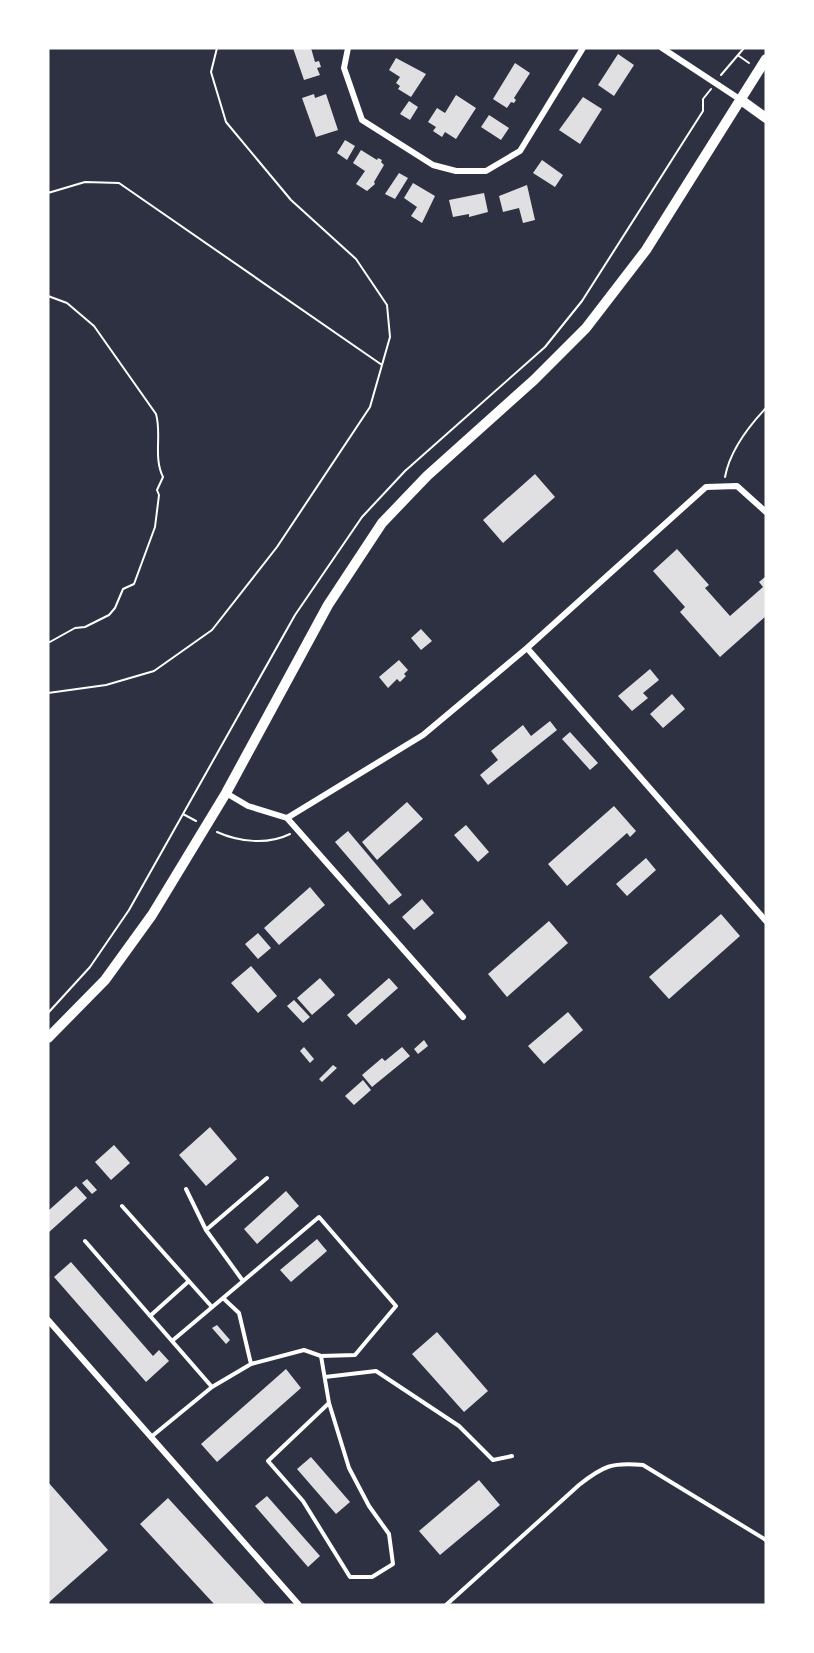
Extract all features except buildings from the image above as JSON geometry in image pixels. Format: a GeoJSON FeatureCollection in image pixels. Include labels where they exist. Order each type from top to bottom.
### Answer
{"type":"FeatureCollection","features":[{"type":"Feature","properties":{"kind":"street"},"geometry":{"type":"LineString","coordinates":[[348,48],[344,68],[362,120],[433,165],[456,171],[486,171],[520,151],[583,48]]}},
{"type":"Feature","properties":{"kind":"street"},"geometry":{"type":"LineString","coordinates":[[662,48],[766,118]]}},
{"type":"Feature","properties":{"kind":"street"},"geometry":{"type":"LineString","coordinates":[[48,1038],[105,980],[152,915],[226,793],[328,605],[382,524],[427,476],[534,381],[586,328],[646,250],[766,59]]}},
{"type":"Feature","properties":{"kind":"street"},"geometry":{"type":"LineString","coordinates":[[287,818],[423,735],[527,648],[706,486],[737,486],[766,512]]}},
{"type":"Feature","properties":{"kind":"street"},"geometry":{"type":"LineString","coordinates":[[527,648],[766,921]]}},
{"type":"Feature","properties":{"kind":"street"},"geometry":{"type":"LineString","coordinates":[[226,793],[248,806],[287,818],[463,1017]]}},
{"type":"Feature","properties":{"kind":"street"},"geometry":{"type":"LineString","coordinates":[[48,1320],[299,1605]]}},
{"type":"Feature","properties":{"kind":"lane"},"geometry":{"type":"LineString","coordinates":[[206,1230],[267,1178]]}},
{"type":"Feature","properties":{"kind":"lane"},"geometry":{"type":"LineString","coordinates":[[186,1189],[206,1230],[243,1281]]}},
{"type":"Feature","properties":{"kind":"lane"},"geometry":{"type":"LineString","coordinates":[[122,1206],[212,1307]]}},
{"type":"Feature","properties":{"kind":"lane"},"geometry":{"type":"LineString","coordinates":[[151,1437],[212,1387],[251,1364],[304,1350],[321,1356],[355,1355],[396,1306],[319,1217],[172,1341]]}},
{"type":"Feature","properties":{"kind":"lane"},"geometry":{"type":"LineString","coordinates":[[85,1241],[212,1387]]}},
{"type":"Feature","properties":{"kind":"lane"},"geometry":{"type":"LineString","coordinates":[[150,1316],[189,1281]]}},
{"type":"Feature","properties":{"kind":"lane"},"geometry":{"type":"LineString","coordinates":[[223,1298],[239,1313],[251,1364]]}},
{"type":"Feature","properties":{"kind":"lane"},"geometry":{"type":"LineString","coordinates":[[321,1356],[329,1403],[349,1468],[369,1506],[389,1534],[393,1564],[372,1577],[350,1577],[303,1501],[268,1461],[329,1403]]}},
{"type":"Feature","properties":{"kind":"lane"},"geometry":{"type":"LineString","coordinates":[[325,1377],[376,1371],[459,1426],[493,1460],[512,1456]]}},
{"type":"Feature","properties":{"kind":"lane"},"geometry":{"type":"LineString","coordinates":[[450,1604],[579,1485],[600,1468],[620,1463],[643,1465],[766,1540]]}},
{"type":"Feature","properties":{"kind":"path"},"geometry":{"type":"LineString","coordinates":[[48,693],[106,686],[154,671],[212,630],[277,547],[370,407],[390,337],[387,305],[356,259],[291,200],[226,122],[212,72],[217,48]]}},
{"type":"Feature","properties":{"kind":"path"},"geometry":{"type":"LineString","coordinates":[[48,193],[85,182],[119,183],[382,365]]}},
{"type":"Feature","properties":{"kind":"path"},"geometry":{"type":"LineString","coordinates":[[48,296],[67,303],[94,326],[156,414],[159,425],[159,470],[163,477],[157,490],[159,495],[155,527],[134,584],[123,590],[115,608],[109,615],[85,627],[75,628],[48,643]]}},
{"type":"Feature","properties":{"kind":"path"},"geometry":{"type":"LineString","coordinates":[[723,486],[726,468],[747,429],[766,408]]}},
{"type":"Feature","properties":{"kind":"path"},"geometry":{"type":"LineString","coordinates":[[183,814],[206,827],[235,838],[266,841],[280,838],[297,829]]}}]}
